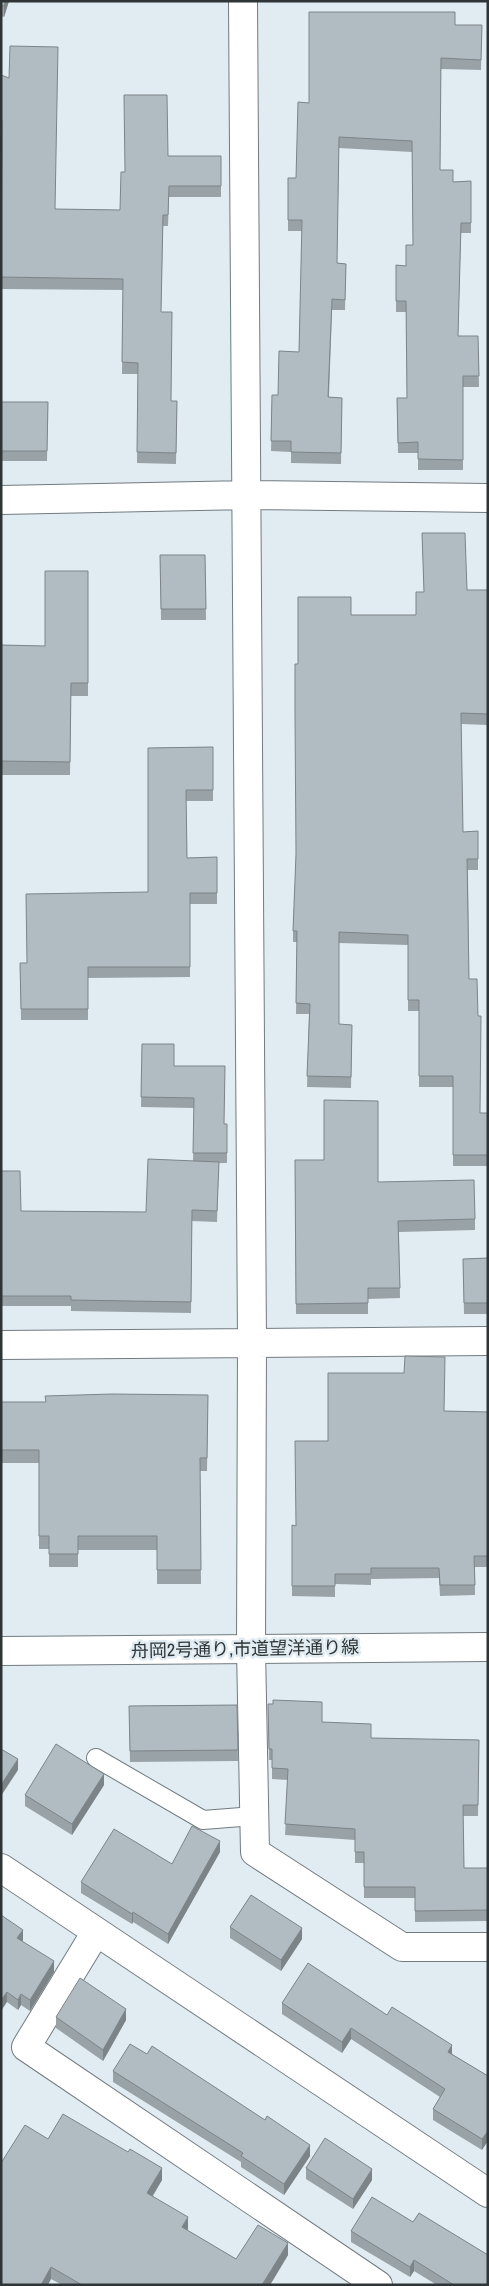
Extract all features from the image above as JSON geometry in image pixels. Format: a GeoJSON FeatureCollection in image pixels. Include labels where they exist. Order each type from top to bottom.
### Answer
{"type":"FeatureCollection","features":[{"type":"Feature","properties":{"kind":"street"},"geometry":{"type":"LineString","coordinates":[[243,1],[248,494],[252,1342],[250,1649],[255,1852],[402,1947],[488,1947]]}},
{"type":"Feature","properties":{"kind":"street"},"geometry":{"type":"LineString","coordinates":[[1,500],[248,494],[488,498]]}},
{"type":"Feature","properties":{"kind":"street"},"geometry":{"type":"LineString","coordinates":[[1,1345],[488,1341]]}},
{"type":"Feature","properties":{"kind":"street","name":"舟岡2号通り,市道望洋通り線"},"geometry":{"type":"LineString","coordinates":[[1,1651],[488,1647]]}},
{"type":"Feature","properties":{"kind":"street"},"geometry":{"type":"LineString","coordinates":[[1,1868],[488,2193]]}},
{"type":"Feature","properties":{"kind":"street"},"geometry":{"type":"LineString","coordinates":[[96,1932],[26,2047],[378,2285]]}},
{"type":"Feature","properties":{"kind":"lane"},"geometry":{"type":"LineString","coordinates":[[96,1758],[203,1820],[254,1816]]}},
{"type":"Feature","properties":{"kind":"building"},"geometry":{"type":"Polygon","coordinates":[[[1,1],[5,1],[4,6],[1,5],[1,1]]]}},
{"type":"Feature","properties":{"kind":"building"},"geometry":{"type":"Polygon","coordinates":[[[309,12],[455,12],[455,25],[482,25],[481,60],[441,58],[440,170],[453,170],[453,182],[471,181],[471,223],[461,223],[458,336],[478,336],[479,376],[463,376],[463,460],[418,459],[418,442],[398,443],[397,398],[407,398],[406,301],[396,301],[396,265],[406,266],[406,245],[413,245],[412,141],[339,137],[337,263],[346,264],[345,300],[332,299],[328,397],[342,398],[341,453],[291,452],[291,441],[271,441],[272,395],[278,395],[279,351],[299,352],[302,220],[288,220],[288,178],[296,178],[298,102],[309,103],[309,12]]]}},
{"type":"Feature","properties":{"kind":"building"},"geometry":{"type":"Polygon","coordinates":[[[10,46],[58,47],[55,209],[120,210],[121,172],[125,172],[124,95],[167,95],[168,156],[221,156],[221,186],[169,186],[168,215],[163,215],[161,312],[172,312],[171,401],[177,401],[176,453],[137,452],[138,363],[122,362],[123,279],[1,277],[1,75],[9,78],[10,46]]]}},
{"type":"Feature","properties":{"kind":"building"},"geometry":{"type":"Polygon","coordinates":[[[1,402],[48,402],[47,451],[1,451],[1,402]]]}},
{"type":"Feature","properties":{"kind":"building"},"geometry":{"type":"Polygon","coordinates":[[[422,533],[465,533],[467,590],[488,590],[488,714],[461,713],[463,832],[478,831],[478,859],[467,859],[469,979],[477,979],[478,1016],[481,1016],[480,1113],[488,1113],[488,1155],[453,1155],[453,1076],[419,1076],[419,1000],[408,1000],[408,935],[339,932],[339,1024],[352,1025],[351,1077],[307,1076],[310,1004],[296,1003],[297,931],[293,931],[296,854],[295,664],[298,664],[298,597],[351,597],[351,615],[416,615],[416,592],[424,592],[422,533]]]}},
{"type":"Feature","properties":{"kind":"building"},"geometry":{"type":"Polygon","coordinates":[[[160,555],[205,555],[206,609],[161,609],[160,555]]]}},
{"type":"Feature","properties":{"kind":"building"},"geometry":{"type":"Polygon","coordinates":[[[45,571],[88,571],[88,683],[71,683],[70,762],[1,761],[1,645],[45,646],[45,571]]]}},
{"type":"Feature","properties":{"kind":"building"},"geometry":{"type":"Polygon","coordinates":[[[213,747],[213,790],[186,790],[187,858],[217,857],[217,893],[190,893],[190,967],[88,967],[88,1009],[21,1009],[20,963],[27,963],[26,894],[148,892],[148,748],[213,747]]]}},
{"type":"Feature","properties":{"kind":"building"},"geometry":{"type":"Polygon","coordinates":[[[142,1044],[174,1044],[174,1066],[225,1066],[224,1124],[227,1124],[227,1153],[193,1153],[194,1098],[141,1097],[142,1044]]]}},
{"type":"Feature","properties":{"kind":"building"},"geometry":{"type":"Polygon","coordinates":[[[324,1100],[378,1101],[378,1182],[474,1180],[475,1219],[398,1221],[400,1288],[368,1288],[368,1303],[296,1304],[295,1160],[324,1160],[324,1100]]]}},
{"type":"Feature","properties":{"kind":"building"},"geometry":{"type":"Polygon","coordinates":[[[148,1159],[219,1162],[217,1211],[192,1210],[191,1302],[71,1300],[71,1296],[1,1296],[1,1171],[20,1171],[21,1211],[146,1212],[148,1159]]]}},
{"type":"Feature","properties":{"kind":"building"},"geometry":{"type":"Polygon","coordinates":[[[488,1258],[488,1303],[464,1303],[463,1259],[488,1258]]]}},
{"type":"Feature","properties":{"kind":"building"},"geometry":{"type":"Polygon","coordinates":[[[405,1356],[445,1357],[444,1411],[488,1412],[488,1556],[474,1556],[475,1585],[440,1585],[439,1568],[371,1568],[371,1574],[335,1574],[335,1586],[292,1586],[292,1525],[296,1526],[295,1441],[328,1441],[328,1373],[404,1373],[405,1356]]]}},
{"type":"Feature","properties":{"kind":"building"},"geometry":{"type":"Polygon","coordinates":[[[112,1394],[208,1395],[207,1458],[200,1458],[201,1570],[157,1570],[157,1536],[78,1536],[78,1554],[49,1554],[49,1536],[39,1536],[39,1450],[1,1450],[1,1402],[46,1402],[45,1396],[112,1394]]]}},
{"type":"Feature","properties":{"kind":"building"},"geometry":{"type":"Polygon","coordinates":[[[273,1700],[322,1702],[322,1722],[371,1724],[371,1738],[479,1740],[478,1805],[463,1805],[464,1868],[488,1868],[488,1910],[415,1911],[415,1887],[364,1887],[364,1852],[355,1852],[355,1829],[285,1824],[288,1769],[272,1768],[272,1749],[269,1749],[268,1704],[273,1704],[273,1700]]]}},
{"type":"Feature","properties":{"kind":"building"},"geometry":{"type":"Polygon","coordinates":[[[237,1705],[238,1750],[130,1751],[129,1706],[237,1705]]]}},
{"type":"Feature","properties":{"kind":"building"},"geometry":{"type":"Polygon","coordinates":[[[56,1744],[104,1774],[72,1824],[25,1795],[56,1744]]]}},
{"type":"Feature","properties":{"kind":"building"},"geometry":{"type":"Polygon","coordinates":[[[1,1749],[18,1759],[1,1785],[1,1749]]]}},
{"type":"Feature","properties":{"kind":"building"},"geometry":{"type":"Polygon","coordinates":[[[192,1826],[220,1841],[168,1934],[81,1882],[114,1829],[172,1864],[192,1826]]]}},
{"type":"Feature","properties":{"kind":"building"},"geometry":{"type":"Polygon","coordinates":[[[251,1895],[302,1928],[281,1960],[230,1927],[251,1895]]]}},
{"type":"Feature","properties":{"kind":"building"},"geometry":{"type":"Polygon","coordinates":[[[1,1915],[23,1930],[17,1938],[54,1961],[30,2000],[21,1994],[18,2000],[7,1992],[1,2000],[1,1915]]]}},
{"type":"Feature","properties":{"kind":"building"},"geometry":{"type":"Polygon","coordinates":[[[308,1963],[387,2015],[392,2007],[452,2045],[448,2052],[488,2076],[488,2131],[482,2139],[433,2109],[445,2089],[351,2028],[342,2042],[282,2003],[308,1963]]]}},
{"type":"Feature","properties":{"kind":"building"},"geometry":{"type":"Polygon","coordinates":[[[80,1978],[126,2009],[103,2050],[56,2017],[80,1978]]]}},
{"type":"Feature","properties":{"kind":"building"},"geometry":{"type":"Polygon","coordinates":[[[130,2044],[147,2054],[152,2046],[265,2120],[267,2116],[310,2145],[284,2184],[241,2156],[243,2153],[113,2071],[130,2044]]]}},
{"type":"Feature","properties":{"kind":"building"},"geometry":{"type":"Polygon","coordinates":[[[63,2114],[128,2152],[130,2149],[162,2168],[147,2193],[188,2217],[182,2227],[236,2259],[258,2225],[288,2243],[262,2285],[82,2285],[51,2267],[41,2285],[1,2285],[1,2163],[25,2125],[48,2139],[63,2114]]]}},
{"type":"Feature","properties":{"kind":"building"},"geometry":{"type":"Polygon","coordinates":[[[325,2138],[372,2169],[353,2199],[306,2168],[325,2138]]]}},
{"type":"Feature","properties":{"kind":"building"},"geometry":{"type":"Polygon","coordinates":[[[372,2197],[413,2222],[419,2213],[488,2255],[488,2285],[454,2285],[414,2260],[410,2267],[351,2231],[372,2197]]]}}]}
